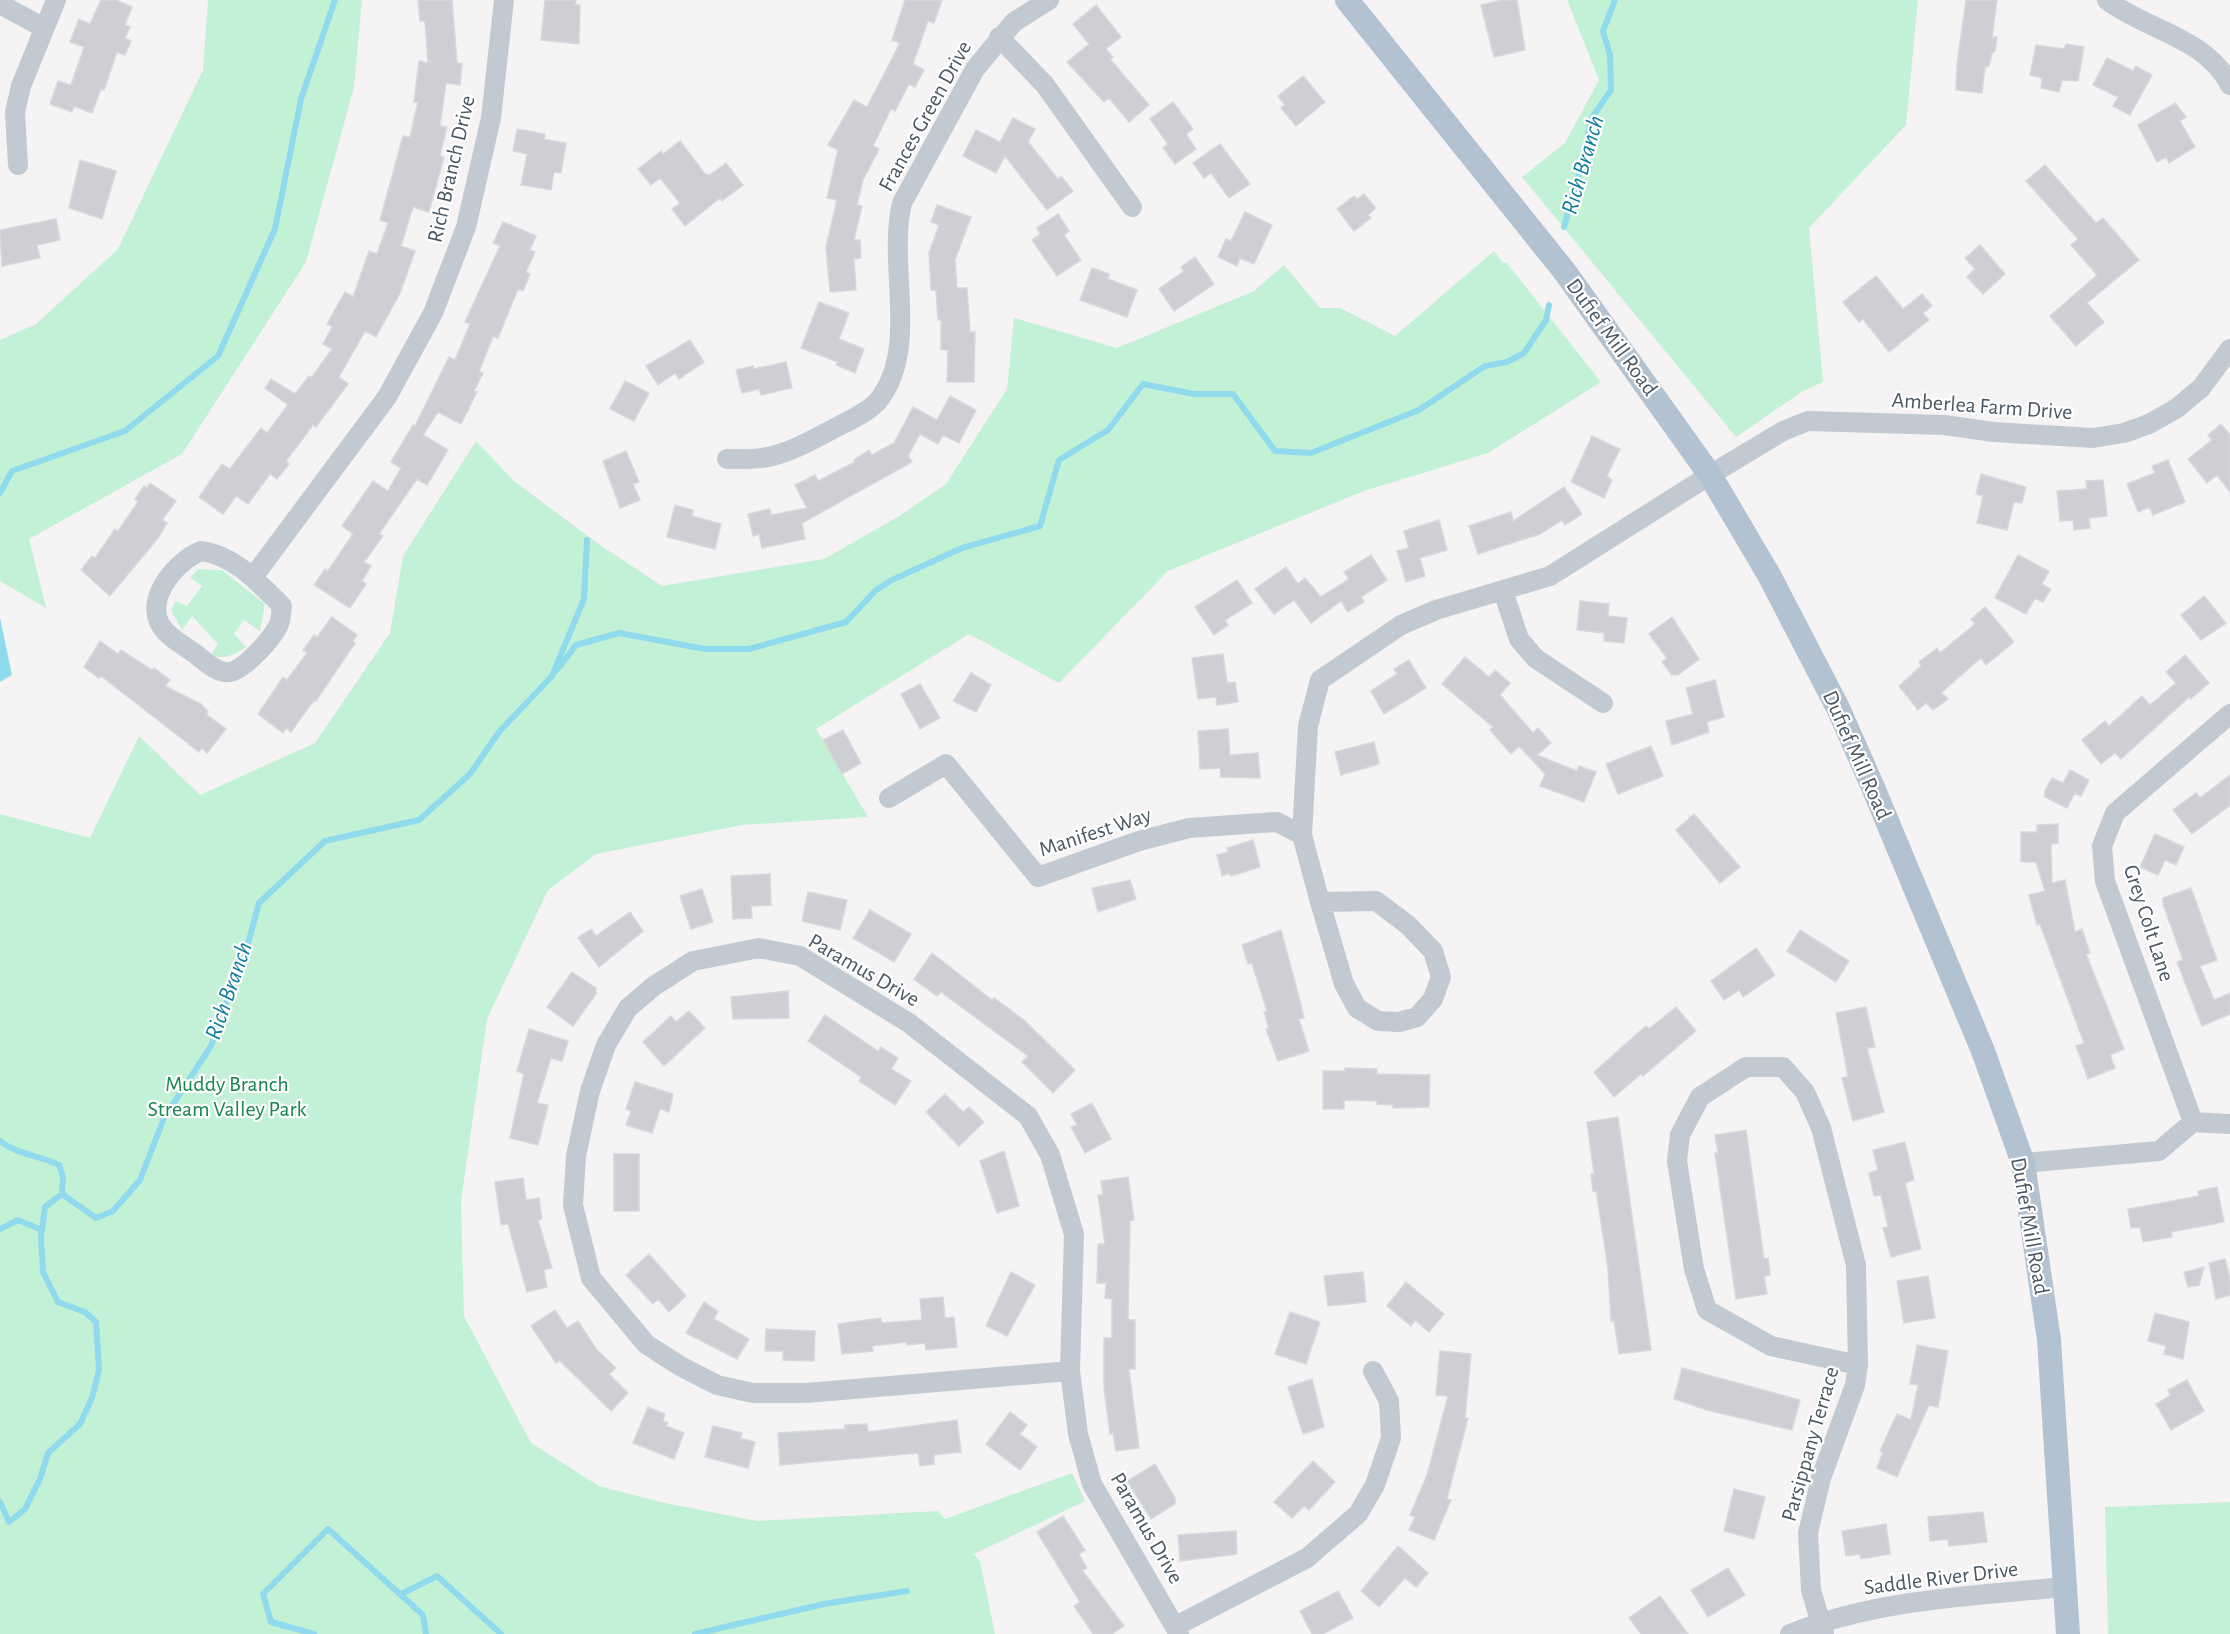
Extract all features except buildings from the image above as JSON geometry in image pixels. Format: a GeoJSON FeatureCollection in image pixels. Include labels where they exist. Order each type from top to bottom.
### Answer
{"type":"FeatureCollection","features":[{"type":"Feature","properties":{"kind":"main road","name":"Dufief Mill Road"},"geometry":{"type":"LineString","coordinates":[[1347,0],[1565,273],[1710,475],[1769,575],[1838,708],[1983,1051],[2023,1163],[2049,1340],[2068,1634]]}},
{"type":"Feature","properties":{"kind":"street"},"geometry":{"type":"LineString","coordinates":[[18,165],[15,112],[21,86],[56,0]]}},
{"type":"Feature","properties":{"kind":"street","name":"Rich Branch Drive"},"geometry":{"type":"LineString","coordinates":[[253,577],[387,397],[433,313],[466,228],[491,118],[504,0]]}},
{"type":"Feature","properties":{"kind":"street","name":"Frances Green Drive"},"geometry":{"type":"LineString","coordinates":[[727,459],[766,458],[795,449],[862,414],[877,401],[889,382],[900,340],[897,226],[902,203],[975,69],[999,37],[1014,22],[1049,0]]}},
{"type":"Feature","properties":{"kind":"street"},"geometry":{"type":"LineString","coordinates":[[2107,0],[2194,47],[2214,62],[2230,86]]}},
{"type":"Feature","properties":{"kind":"street"},"geometry":{"type":"LineString","coordinates":[[0,4],[44,28]]}},
{"type":"Feature","properties":{"kind":"street"},"geometry":{"type":"LineString","coordinates":[[999,37],[1045,85],[1132,207]]}},
{"type":"Feature","properties":{"kind":"street","name":"Amberlea Farm Drive"},"geometry":{"type":"LineString","coordinates":[[1320,902],[1376,901],[1408,925],[1433,951],[1441,977],[1433,999],[1417,1017],[1399,1022],[1378,1021],[1358,1008],[1344,984],[1320,902],[1302,835],[1308,726],[1320,680],[1401,625],[1436,610],[1550,576],[1783,431],[1808,421],[1944,425],[1994,432],[2092,438],[2124,433],[2149,424],[2185,402],[2201,388],[2230,349]]}},
{"type":"Feature","properties":{"kind":"street"},"geometry":{"type":"LineString","coordinates":[[201,551],[217,553],[253,577],[282,606],[279,625],[249,662],[230,672],[217,670],[164,631],[156,613],[156,600],[170,575],[188,556],[201,551]]}},
{"type":"Feature","properties":{"kind":"street"},"geometry":{"type":"LineString","coordinates":[[1503,591],[1519,639],[1535,658],[1603,703]]}},
{"type":"Feature","properties":{"kind":"street","name":"Grey Colt Lane"},"geometry":{"type":"LineString","coordinates":[[2193,1122],[2105,881],[2102,846],[2115,813],[2230,714]]}},
{"type":"Feature","properties":{"kind":"street","name":"Manifest Way"},"geometry":{"type":"LineString","coordinates":[[890,798],[946,764],[1038,877],[1139,841],[1189,828],[1277,822],[1302,835]]}},
{"type":"Feature","properties":{"kind":"street","name":"Paramus Drive"},"geometry":{"type":"LineString","coordinates":[[1070,1371],[806,1393],[753,1393],[717,1384],[680,1366],[646,1344],[591,1278],[573,1205],[576,1156],[590,1092],[606,1046],[628,1008],[654,986],[693,961],[759,948],[800,956],[909,1023],[1028,1116],[1050,1155],[1074,1234],[1070,1371],[1078,1434],[1092,1484],[1178,1630]]}},
{"type":"Feature","properties":{"kind":"street","name":"Parsippany Terrace"},"geometry":{"type":"LineString","coordinates":[[1822,1628],[1811,1590],[1808,1533],[1821,1478],[1855,1385],[1858,1365],[1857,1265],[1821,1128],[1805,1092],[1783,1067],[1746,1067],[1700,1097],[1680,1135],[1677,1161],[1694,1269],[1707,1310],[1771,1346],[1858,1365]]}},
{"type":"Feature","properties":{"kind":"street"},"geometry":{"type":"LineString","coordinates":[[2023,1163],[2159,1151],[2193,1122],[2230,1124]]}},
{"type":"Feature","properties":{"kind":"street"},"geometry":{"type":"LineString","coordinates":[[1178,1630],[1307,1558],[1358,1514],[1375,1485],[1390,1438],[1389,1401],[1373,1371]]}},
{"type":"Feature","properties":{"kind":"street","name":"Saddle River Drive"},"geometry":{"type":"LineString","coordinates":[[1790,1634],[1822,1628],[1899,1603],[2065,1587]]}},
{"type":"Feature","properties":{"kind":"green space"},"geometry":{"type":"Polygon","coordinates":[[[208,0],[362,0],[354,87],[306,262],[182,454],[29,539],[46,608],[0,581],[0,340],[36,324],[118,249],[203,70],[208,0]]]}},
{"type":"Feature","properties":{"kind":"green space"},"geometry":{"type":"Polygon","coordinates":[[[1567,0],[1918,0],[1906,125],[1809,228],[1823,382],[1803,391],[1736,437],[1522,177],[1565,143],[1599,80],[1567,0]]]}},
{"type":"Feature","properties":{"kind":"green space","name":"Muddy Branch Stream Valley Park"},"geometry":{"type":"Polygon","coordinates":[[[1494,251],[1503,263],[1506,262],[1601,382],[1488,453],[1364,491],[1168,571],[1059,683],[969,634],[816,729],[868,817],[742,825],[596,854],[548,890],[487,1019],[461,1201],[464,1316],[531,1443],[599,1486],[665,1503],[757,1521],[938,1511],[945,1519],[1072,1473],[1085,1501],[974,1554],[980,1561],[995,1634],[0,1634],[0,814],[90,838],[139,736],[200,795],[315,743],[390,633],[403,556],[476,441],[515,482],[600,545],[662,586],[824,559],[901,515],[946,484],[1007,389],[1014,318],[1117,348],[1254,291],[1284,265],[1320,308],[1340,308],[1395,336],[1494,251]]]}},
{"type":"Feature","properties":{"kind":"green space"},"geometry":{"type":"Polygon","coordinates":[[[198,569],[222,570],[265,604],[260,631],[244,620],[234,634],[246,647],[225,657],[211,655],[218,644],[192,616],[182,630],[171,610],[176,601],[187,606],[202,586],[190,578],[198,569]]]}},
{"type":"Feature","properties":{"kind":"green space"},"geometry":{"type":"Polygon","coordinates":[[[2230,1502],[2230,1634],[2108,1634],[2105,1507],[2230,1502]]]}},
{"type":"Feature","properties":{"kind":"water"},"geometry":{"type":"Polygon","coordinates":[[[0,618],[12,675],[0,682],[0,618]]]}},
{"type":"Feature","properties":{"kind":"waterway"},"geometry":{"type":"LineString","coordinates":[[0,493],[12,471],[125,431],[218,356],[275,229],[301,99],[335,0]]}},
{"type":"Feature","properties":{"kind":"waterway","name":"Rich Branch"},"geometry":{"type":"LineString","coordinates":[[1564,227],[1581,167],[1591,119],[1611,90],[1610,55],[1603,31],[1615,0]]}},
{"type":"Feature","properties":{"kind":"waterway"},"geometry":{"type":"LineString","coordinates":[[557,670],[576,645],[619,633],[705,649],[749,649],[846,622],[876,590],[892,580],[962,548],[1040,526],[1059,460],[1108,430],[1143,384],[1194,394],[1233,394],[1275,451],[1311,453],[1419,410],[1485,366],[1507,362],[1524,353],[1546,320],[1549,305]]}},
{"type":"Feature","properties":{"kind":"waterway","name":"Rich Branch"},"geometry":{"type":"LineString","coordinates":[[0,1502],[9,1522],[25,1509],[40,1479],[48,1453],[80,1424],[92,1398],[99,1370],[96,1322],[85,1312],[58,1302],[43,1272],[41,1237],[45,1207],[62,1194],[96,1218],[113,1211],[140,1180],[164,1118],[211,1046],[249,940],[259,903],[325,841],[419,820],[470,774],[499,732],[552,676],[584,599],[587,540]]}},
{"type":"Feature","properties":{"kind":"waterway"},"geometry":{"type":"LineString","coordinates":[[0,1141],[21,1152],[59,1165],[63,1177],[62,1194]]}},
{"type":"Feature","properties":{"kind":"waterway"},"geometry":{"type":"LineString","coordinates":[[0,1229],[18,1220],[42,1230]]}},
{"type":"Feature","properties":{"kind":"waterway"},"geometry":{"type":"LineString","coordinates":[[314,1634],[271,1622],[263,1594],[328,1529],[423,1615],[426,1634]]}},
{"type":"Feature","properties":{"kind":"waterway"},"geometry":{"type":"LineString","coordinates":[[401,1594],[437,1576],[501,1634]]}},
{"type":"Feature","properties":{"kind":"waterway"},"geometry":{"type":"LineString","coordinates":[[695,1634],[824,1604],[907,1591]]}}]}
